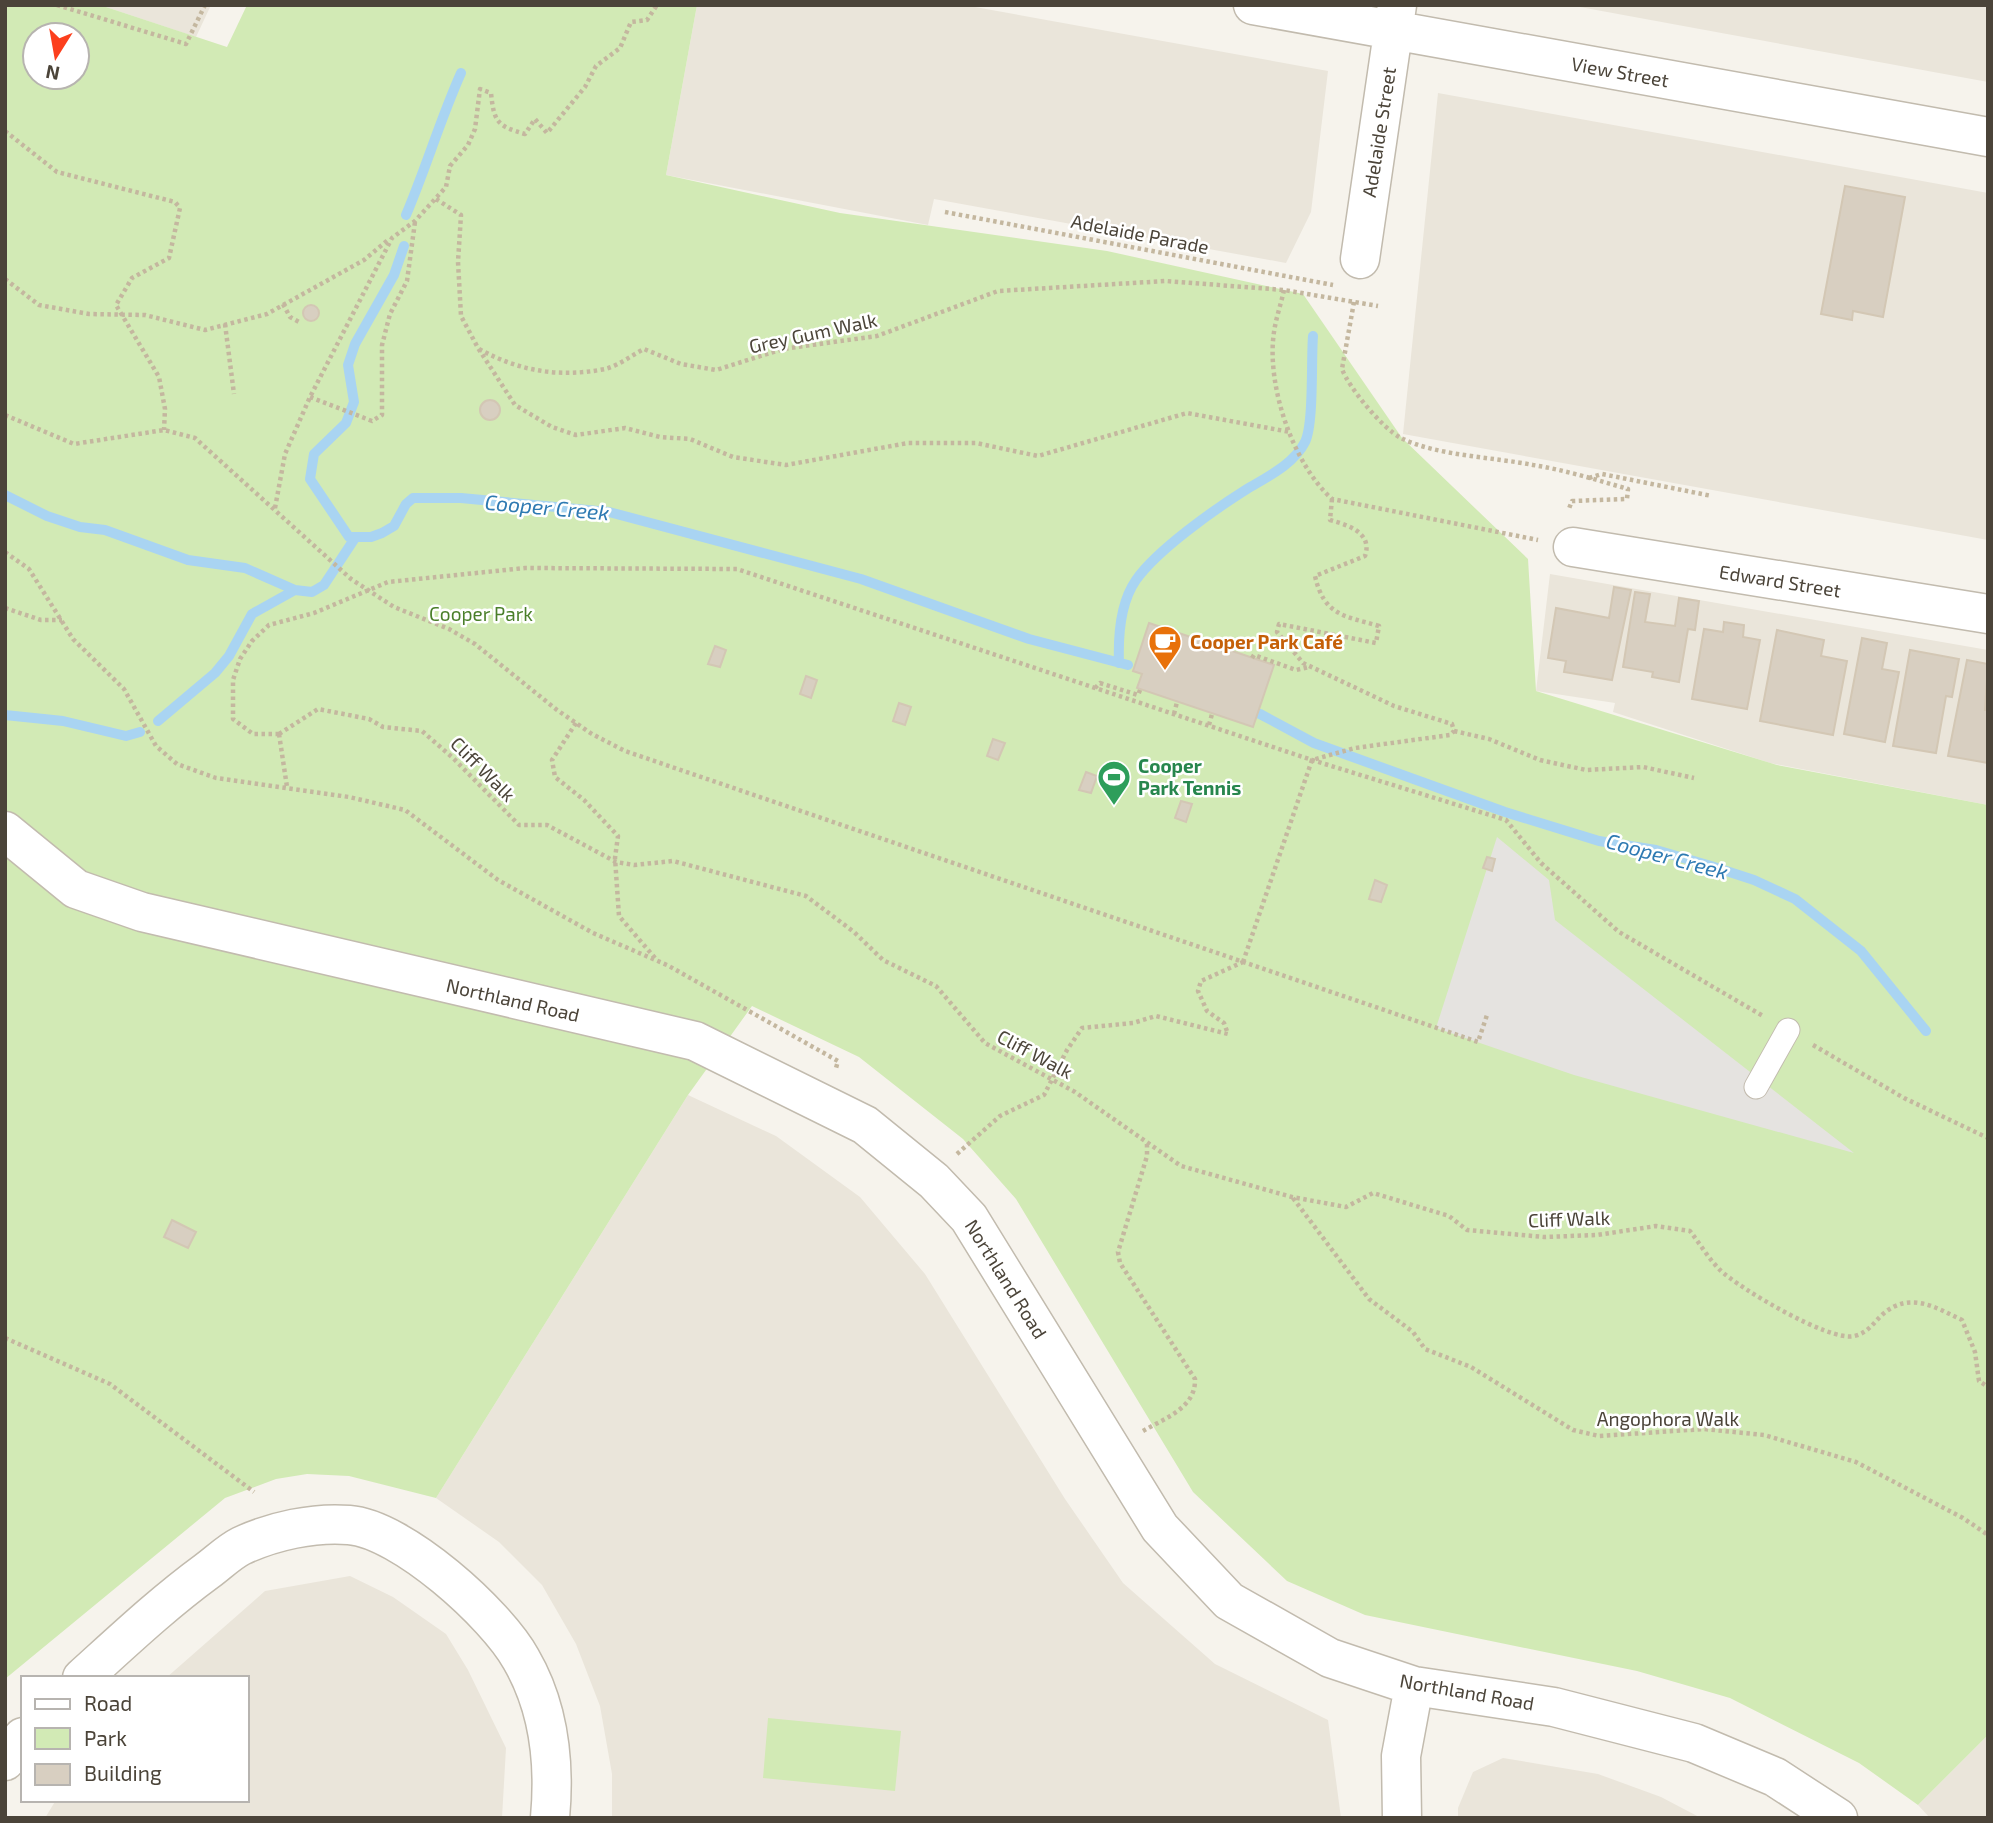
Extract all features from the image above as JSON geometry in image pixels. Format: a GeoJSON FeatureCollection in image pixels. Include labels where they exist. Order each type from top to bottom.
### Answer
{"type":"FeatureCollection","features":[{"type":"Feature","properties":{"kind":"street","name":"View Street"},"geometry":{"type":"LineString","coordinates":[[1253,5],[1396,19],[1988,136]]}},
{"type":"Feature","properties":{"kind":"street","name":"Adelaide Street"},"geometry":{"type":"LineString","coordinates":[[1360,259],[1396,19]]}},
{"type":"Feature","properties":{"kind":"street","name":"Edward Street"},"geometry":{"type":"LineString","coordinates":[[1568,534],[1988,614]]}},
{"type":"Feature","properties":{"kind":"street","name":"Northland Road"},"geometry":{"type":"LineString","coordinates":[[5,831],[76,889],[142,912],[695,1041],[865,1125],[933,1181],[969,1217],[1160,1528],[1228,1601],[1330,1658],[1414,1686],[1554,1707],[1694,1742],[1775,1777],[1838,1818]]}},
{"type":"Feature","properties":{"kind":"street"},"geometry":{"type":"LineString","coordinates":[[84,1676],[158,1607],[240,1546],[300,1527],[351,1525],[397,1542],[453,1582],[497,1626],[522,1659],[550,1738],[553,1787],[550,1818]]}},
{"type":"Feature","properties":{"kind":"street"},"geometry":{"type":"LineString","coordinates":[[1402,1818],[1401,1756],[1414,1686]]}},
{"type":"Feature","properties":{"kind":"street"},"geometry":{"type":"LineString","coordinates":[[5,1761],[21,1740]]}},
{"type":"Feature","properties":{"kind":"lane"},"geometry":{"type":"LineString","coordinates":[[1756,1087],[1788,1030]]}},
{"type":"Feature","properties":{"kind":"path"},"geometry":{"type":"LineString","coordinates":[[57,5],[186,44],[205,5]]}},
{"type":"Feature","properties":{"kind":"path"},"geometry":{"type":"LineString","coordinates":[[5,279],[39,305],[89,314],[145,315],[205,330],[267,314],[364,260],[436,199],[446,187],[450,166],[468,145],[475,129],[480,89],[491,93],[493,116],[504,128],[525,134],[535,120],[547,133],[585,87],[596,66],[620,48],[631,22],[647,20],[657,5]]}},
{"type":"Feature","properties":{"kind":"path"},"geometry":{"type":"LineString","coordinates":[[5,131],[57,172],[175,202],[180,208],[169,258],[132,278],[116,305],[159,377],[165,409],[164,430]]}},
{"type":"Feature","properties":{"kind":"path"},"geometry":{"type":"LineString","coordinates":[[436,199],[461,215],[458,262],[461,316],[478,348],[515,405],[552,427],[576,435],[625,428],[660,437],[690,439],[733,457],[786,465],[908,443],[976,443],[1038,456],[1187,414],[1290,432]]}},
{"type":"Feature","properties":{"kind":"path","name":"Adelaide Parade"},"geometry":{"type":"LineString","coordinates":[[945,212],[1329,285]]}},
{"type":"Feature","properties":{"kind":"path"},"geometry":{"type":"LineString","coordinates":[[310,397],[372,421],[382,415],[382,345],[390,314],[407,281],[412,222]]}},
{"type":"Feature","properties":{"kind":"path"},"geometry":{"type":"LineString","coordinates":[[275,509],[285,454],[310,397],[391,238]]}},
{"type":"Feature","properties":{"kind":"path","name":"Grey Gum Walk"},"geometry":{"type":"LineString","coordinates":[[478,348],[510,366],[549,373],[607,369],[644,349],[681,364],[716,370],[783,349],[877,336],[998,291],[1166,281],[1284,290],[1378,306]]}},
{"type":"Feature","properties":{"kind":"path"},"geometry":{"type":"LineString","coordinates":[[1284,290],[1274,333],[1275,386],[1290,432],[1315,484],[1332,499],[1568,534],[1572,501],[1627,499],[1628,489],[1588,478],[1423,445],[1393,433],[1359,395],[1342,369],[1354,302]]}},
{"type":"Feature","properties":{"kind":"path"},"geometry":{"type":"LineString","coordinates":[[283,304],[290,317],[301,323]]}},
{"type":"Feature","properties":{"kind":"path"},"geometry":{"type":"LineString","coordinates":[[225,324],[234,394]]}},
{"type":"Feature","properties":{"kind":"path"},"geometry":{"type":"LineString","coordinates":[[5,415],[74,444],[164,430],[195,438],[351,579],[394,607],[449,629],[475,644],[576,723],[625,751],[1478,1042],[1487,1015]]}},
{"type":"Feature","properties":{"kind":"path"},"geometry":{"type":"LineString","coordinates":[[1588,478],[1602,474],[1713,496]]}},
{"type":"Feature","properties":{"kind":"path"},"geometry":{"type":"LineString","coordinates":[[1332,499],[1330,520],[1353,527],[1366,543],[1367,550],[1365,556],[1315,576],[1319,593],[1334,612],[1379,626],[1376,643],[1279,624],[1278,632],[1303,663],[1310,667],[1394,706],[1452,724],[1454,730]]}},
{"type":"Feature","properties":{"kind":"path"},"geometry":{"type":"LineString","coordinates":[[5,552],[29,569],[73,639],[124,689],[156,746],[177,764],[216,778],[405,810],[498,880],[593,933],[658,961],[838,1060],[827,1106]]}},
{"type":"Feature","properties":{"kind":"path"},"geometry":{"type":"LineString","coordinates":[[287,788],[279,734],[253,734],[233,719],[233,680],[240,659],[251,641],[269,625],[314,614],[365,589],[388,582],[525,568],[737,569],[1312,760],[1506,820],[1541,863],[1619,932],[1904,1098],[1988,1138]]}},
{"type":"Feature","properties":{"kind":"path"},"geometry":{"type":"LineString","coordinates":[[5,608],[41,620],[62,620]]}},
{"type":"Feature","properties":{"kind":"path"},"geometry":{"type":"LineString","coordinates":[[1252,658],[1254,655],[1296,670],[1310,667]]}},
{"type":"Feature","properties":{"kind":"path"},"geometry":{"type":"LineString","coordinates":[[1095,688],[1100,683],[1138,695],[1140,690]]}},
{"type":"Feature","properties":{"kind":"path"},"geometry":{"type":"LineString","coordinates":[[1174,714],[1177,702]]}},
{"type":"Feature","properties":{"kind":"path","name":"Cliff Walk"},"geometry":{"type":"LineString","coordinates":[[279,734],[318,709],[369,719],[383,727],[422,731],[453,758],[519,825],[547,825],[616,862],[634,865],[673,861],[806,896],[854,932],[883,960],[936,986],[985,1043],[1055,1079],[1181,1166],[1292,1197],[1346,1207],[1373,1193],[1449,1216],[1467,1230],[1531,1236],[1597,1235],[1656,1226],[1690,1231],[1720,1270],[1754,1294],[1821,1331],[1852,1337],[1871,1328],[1883,1314],[1901,1302],[1925,1302],[1962,1320],[1975,1352],[1979,1381],[1988,1387]]}},
{"type":"Feature","properties":{"kind":"path"},"geometry":{"type":"LineString","coordinates":[[1209,725],[1212,714]]}},
{"type":"Feature","properties":{"kind":"path"},"geometry":{"type":"LineString","coordinates":[[576,723],[552,760],[555,777],[584,800],[618,836],[616,862],[619,916],[658,961]]}},
{"type":"Feature","properties":{"kind":"path"},"geometry":{"type":"LineString","coordinates":[[1312,760],[1355,748],[1450,735],[1454,730]]}},
{"type":"Feature","properties":{"kind":"path"},"geometry":{"type":"LineString","coordinates":[[1454,730],[1489,739],[1540,760],[1586,770],[1643,767],[1694,778]]}},
{"type":"Feature","properties":{"kind":"path"},"geometry":{"type":"LineString","coordinates":[[980,1133],[1000,1116],[1044,1095],[1055,1079],[1067,1050],[1082,1028],[1133,1023],[1156,1016],[1227,1034],[1224,1023],[1207,1011],[1198,991],[1201,981],[1243,962],[1312,760]]}},
{"type":"Feature","properties":{"kind":"path"},"geometry":{"type":"LineString","coordinates":[[1536,869],[1541,863]]}},
{"type":"Feature","properties":{"kind":"path"},"geometry":{"type":"LineString","coordinates":[[1113,1449],[1189,1403],[1195,1391],[1195,1379],[1120,1263],[1118,1252],[1147,1156],[1147,1143]]}},
{"type":"Feature","properties":{"kind":"path","name":"Angophora Walk"},"geometry":{"type":"LineString","coordinates":[[1292,1197],[1369,1298],[1413,1332],[1425,1349],[1471,1367],[1573,1430],[1599,1436],[1704,1429],[1764,1435],[1856,1462],[1963,1518],[1988,1535]]}},
{"type":"Feature","properties":{"kind":"path"},"geometry":{"type":"LineString","coordinates":[[5,1338],[110,1384],[254,1492]]}},
{"type":"Feature","properties":{"kind":"shaded area"},"geometry":{"type":"Polygon","coordinates":[[[100,5],[211,5],[196,37],[100,5]]]}},
{"type":"Feature","properties":{"kind":"shaded area"},"geometry":{"type":"Polygon","coordinates":[[[697,5],[964,5],[1328,71],[1311,212],[1286,263],[934,199],[928,225],[666,175],[697,5]]]}},
{"type":"Feature","properties":{"kind":"shaded area"},"geometry":{"type":"Polygon","coordinates":[[[1569,5],[1988,5],[1988,82],[1569,5]]]}},
{"type":"Feature","properties":{"kind":"shaded area"},"geometry":{"type":"Polygon","coordinates":[[[1438,93],[1988,193],[1988,540],[1403,434],[1438,93]]]}},
{"type":"Feature","properties":{"kind":"shaded area"},"geometry":{"type":"Polygon","coordinates":[[[1550,574],[1988,650],[1988,805],[1770,763],[1613,712],[1615,703],[1536,691],[1550,574]]]}},
{"type":"Feature","properties":{"kind":"shaded area"},"geometry":{"type":"Polygon","coordinates":[[[1497,837],[1549,880],[1555,920],[1854,1153],[1574,1075],[1436,1028],[1497,837]]]}},
{"type":"Feature","properties":{"kind":"shaded area"},"geometry":{"type":"Polygon","coordinates":[[[688,1095],[776,1136],[860,1197],[925,1274],[1065,1499],[1123,1583],[1215,1664],[1328,1720],[1341,1818],[612,1818],[612,1774],[600,1706],[576,1644],[542,1585],[499,1542],[436,1498],[688,1095]]]}},
{"type":"Feature","properties":{"kind":"shaded area"},"geometry":{"type":"Polygon","coordinates":[[[350,1576],[393,1597],[446,1634],[468,1670],[506,1748],[502,1818],[45,1818],[55,1802],[248,1802],[248,1676],[168,1676],[265,1591],[350,1576]]]}},
{"type":"Feature","properties":{"kind":"shaded area"},"geometry":{"type":"Polygon","coordinates":[[[1988,1735],[1988,1818],[1930,1818],[1918,1805],[1988,1735]]]}},
{"type":"Feature","properties":{"kind":"shaded area"},"geometry":{"type":"Polygon","coordinates":[[[1503,1758],[1598,1774],[1661,1797],[1701,1818],[1458,1818],[1458,1808],[1473,1772],[1503,1758]]]}},
{"type":"Feature","properties":{"kind":"green space","name":"Cooper Park"},"geometry":{"type":"Polygon","coordinates":[[[5,5],[100,5],[227,47],[247,5],[697,5],[666,175],[840,213],[1107,251],[1303,294],[1402,438],[1528,559],[1536,691],[1777,765],[1988,805],[1988,1735],[1918,1805],[1859,1763],[1730,1698],[1637,1671],[1365,1615],[1287,1581],[1193,1492],[1016,1199],[963,1139],[859,1057],[752,1006],[688,1095],[436,1498],[349,1476],[307,1474],[276,1479],[225,1498],[5,1679],[5,5]]]}},
{"type":"Feature","properties":{"kind":"green space"},"geometry":{"type":"Polygon","coordinates":[[[768,1718],[901,1731],[895,1791],[763,1778],[768,1718]]]}},
{"type":"Feature","properties":{"kind":"building"},"geometry":{"type":"Polygon","coordinates":[[[1845,186],[1905,197],[1883,317],[1853,311],[1852,320],[1821,314],[1845,186]]]}},
{"type":"Feature","properties":{"kind":"building"},"geometry":{"type":"Polygon","coordinates":[[[308,305],[314,305],[319,313],[317,319],[308,321],[303,316],[303,310],[308,305]]]}},
{"type":"Feature","properties":{"kind":"building"},"geometry":{"type":"Polygon","coordinates":[[[490,400],[497,403],[500,410],[497,417],[490,420],[483,417],[480,410],[483,403],[490,400]]]}},
{"type":"Feature","properties":{"kind":"building"},"geometry":{"type":"Polygon","coordinates":[[[1614,587],[1631,590],[1612,680],[1564,672],[1566,661],[1548,658],[1556,608],[1609,618],[1614,587]]]}},
{"type":"Feature","properties":{"kind":"building"},"geometry":{"type":"Polygon","coordinates":[[[1635,592],[1650,594],[1645,622],[1675,626],[1679,598],[1699,601],[1695,630],[1688,629],[1679,682],[1652,677],[1653,672],[1623,667],[1635,592]]]}},
{"type":"Feature","properties":{"kind":"building"},"geometry":{"type":"Polygon","coordinates":[[[1724,622],[1744,625],[1743,637],[1760,640],[1747,709],[1692,699],[1704,629],[1723,632],[1724,622]]]}},
{"type":"Feature","properties":{"kind":"building"},"geometry":{"type":"Polygon","coordinates":[[[1149,623],[1274,665],[1253,727],[1137,688],[1142,674],[1133,671],[1149,623]]]}},
{"type":"Feature","properties":{"kind":"building"},"geometry":{"type":"Polygon","coordinates":[[[1777,630],[1824,640],[1821,656],[1847,661],[1833,735],[1760,721],[1777,630]]]}},
{"type":"Feature","properties":{"kind":"building"},"geometry":{"type":"Polygon","coordinates":[[[1862,638],[1887,643],[1882,669],[1899,672],[1885,742],[1844,734],[1862,638]]]}},
{"type":"Feature","properties":{"kind":"building"},"geometry":{"type":"Polygon","coordinates":[[[715,646],[726,650],[720,667],[708,664],[715,646]]]}},
{"type":"Feature","properties":{"kind":"building"},"geometry":{"type":"Polygon","coordinates":[[[1910,650],[1959,659],[1952,697],[1946,696],[1936,753],[1893,746],[1910,650]]]}},
{"type":"Feature","properties":{"kind":"building"},"geometry":{"type":"Polygon","coordinates":[[[1967,660],[1988,664],[1985,710],[1988,710],[1988,763],[1948,756],[1967,660]]]}},
{"type":"Feature","properties":{"kind":"building"},"geometry":{"type":"Polygon","coordinates":[[[806,676],[817,680],[811,698],[800,694],[806,676]]]}},
{"type":"Feature","properties":{"kind":"building"},"geometry":{"type":"Polygon","coordinates":[[[899,703],[911,707],[905,725],[893,721],[899,703]]]}},
{"type":"Feature","properties":{"kind":"building"},"geometry":{"type":"Polygon","coordinates":[[[993,739],[1005,743],[998,760],[987,756],[993,739]]]}},
{"type":"Feature","properties":{"kind":"building"},"geometry":{"type":"Polygon","coordinates":[[[1086,772],[1097,776],[1091,793],[1079,790],[1086,772]]]}},
{"type":"Feature","properties":{"kind":"building"},"geometry":{"type":"Polygon","coordinates":[[[1181,801],[1192,804],[1186,822],[1175,818],[1181,801]]]}},
{"type":"Feature","properties":{"kind":"building"},"geometry":{"type":"Polygon","coordinates":[[[1487,857],[1495,859],[1492,871],[1483,868],[1487,857]]]}},
{"type":"Feature","properties":{"kind":"building"},"geometry":{"type":"Polygon","coordinates":[[[1375,880],[1387,885],[1381,902],[1369,899],[1375,880]]]}},
{"type":"Feature","properties":{"kind":"building"},"geometry":{"type":"Polygon","coordinates":[[[172,1220],[196,1232],[188,1248],[164,1237],[172,1220]]]}},
{"type":"Feature","properties":{"kind":"waterway"},"geometry":{"type":"LineString","coordinates":[[406,215],[461,73]]}},
{"type":"Feature","properties":{"kind":"waterway","name":"Cooper Creek"},"geometry":{"type":"LineString","coordinates":[[404,246],[394,275],[355,344],[348,365],[354,402],[346,423],[314,454],[310,479],[349,537],[371,537],[394,526],[406,504],[413,498],[461,498],[609,512],[861,579],[1029,639],[1128,665]]}},
{"type":"Feature","properties":{"kind":"waterway"},"geometry":{"type":"LineString","coordinates":[[1119,663],[1123,609],[1131,589],[1145,568],[1203,519],[1287,463],[1305,442],[1311,407],[1313,336]]}},
{"type":"Feature","properties":{"kind":"waterway","name":"Cooper Creek"},"geometry":{"type":"LineString","coordinates":[[5,495],[47,516],[80,527],[105,530],[188,560],[245,568],[295,590],[312,592],[324,585],[355,538]]}},
{"type":"Feature","properties":{"kind":"waterway"},"geometry":{"type":"LineString","coordinates":[[158,721],[215,673],[229,656],[252,614],[295,590]]}},
{"type":"Feature","properties":{"kind":"waterway","name":"Cooper Creek"},"geometry":{"type":"LineString","coordinates":[[1260,714],[1314,743],[1505,812],[1599,841],[1656,850],[1711,866],[1754,880],[1795,899],[1861,951],[1926,1031]]}},
{"type":"Feature","properties":{"kind":"waterway"},"geometry":{"type":"LineString","coordinates":[[5,715],[63,721],[126,736],[140,732]]}},
{"type":"Feature","properties":{"kind":"place","name":"Cooper Park Café"},"geometry":{"type":"Point","coordinates":[1165,672]}},
{"type":"Feature","properties":{"kind":"place","name":"Cooper Park Tennis"},"geometry":{"type":"Point","coordinates":[1114,807]}}]}
